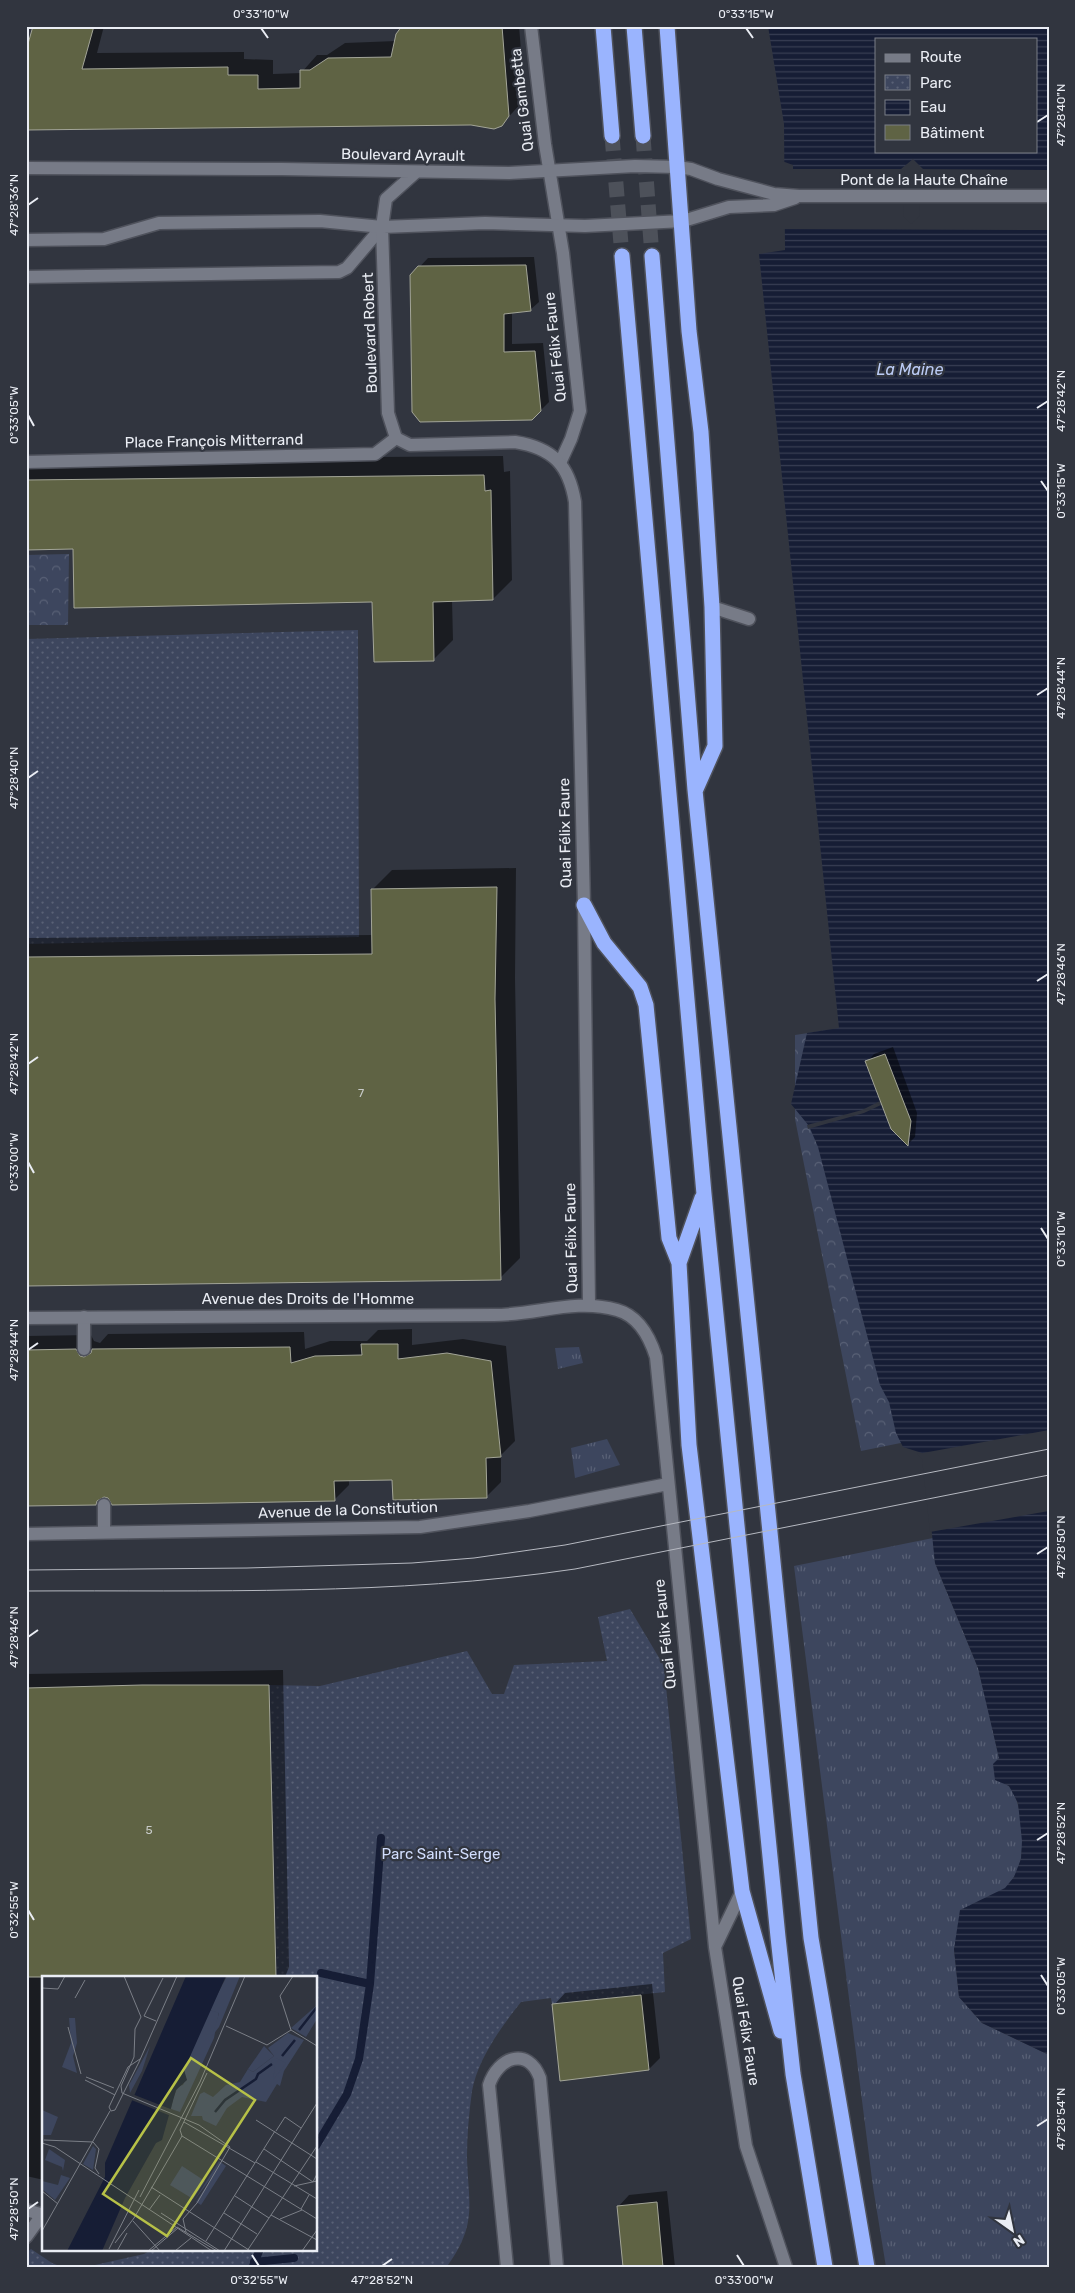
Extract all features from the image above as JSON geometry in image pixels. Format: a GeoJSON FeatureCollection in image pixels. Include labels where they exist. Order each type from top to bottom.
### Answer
{"type":"FeatureCollection","features":[{"type":"Feature","properties":{"kind":"highway"},"geometry":{"type":"LineString","coordinates":[[603,26],[612,136]]}},
{"type":"Feature","properties":{"kind":"highway"},"geometry":{"type":"LineString","coordinates":[[634,26],[642,136]]}},
{"type":"Feature","properties":{"kind":"highway"},"geometry":{"type":"LineString","coordinates":[[667,26],[677,167],[683,221],[689,331],[701,432],[712,607],[715,746],[695,790]]}},
{"type":"Feature","properties":{"kind":"highway"},"geometry":{"type":"LineString","coordinates":[[622,256],[704,1194],[793,2074],[825,2267]]}},
{"type":"Feature","properties":{"kind":"highway"},"geometry":{"type":"LineString","coordinates":[[652,256],[695,790],[811,1938],[866,2267]]}},
{"type":"Feature","properties":{"kind":"highway"},"geometry":{"type":"LineString","coordinates":[[584,905],[604,943],[640,986],[646,1004],[669,1238],[679,1263],[689,1445],[742,1891],[793,2074]]}},
{"type":"Feature","properties":{"kind":"highway"},"geometry":{"type":"LineString","coordinates":[[679,1263],[704,1194]]}},
{"type":"Feature","properties":{"kind":"street","name":"Quai Gambetta"},"geometry":{"type":"LineString","coordinates":[[531,26],[558,226]]}},
{"type":"Feature","properties":{"kind":"street","name":"Boulevard Ayrault"},"geometry":{"type":"LineString","coordinates":[[26,168],[282,169],[415,173],[509,173],[635,166],[677,167],[691,169],[774,200]]}},
{"type":"Feature","properties":{"kind":"street","name":"Boulevard Robert"},"geometry":{"type":"LineString","coordinates":[[396,438],[388,413],[382,227],[386,199],[415,173]]}},
{"type":"Feature","properties":{"kind":"street","name":"Pont de la Haute Chaîne"},"geometry":{"type":"LineString","coordinates":[[774,200],[799,196],[1049,196]]}},
{"type":"Feature","properties":{"kind":"street"},"geometry":{"type":"LineString","coordinates":[[26,240],[104,239],[158,223],[320,221],[382,227],[485,223],[558,226],[683,221],[729,207],[774,200]]}},
{"type":"Feature","properties":{"kind":"street","name":"Quai Félix Faure"},"geometry":{"type":"LineString","coordinates":[[558,226],[580,411],[571,440],[560,463],[568,474],[575,502],[584,905],[589,1304],[620,1310],[636,1321],[650,1337],[656,1357],[715,1947],[746,2146],[786,2267]]}},
{"type":"Feature","properties":{"kind":"street"},"geometry":{"type":"LineString","coordinates":[[26,276],[339,272],[347,268],[382,227]]}},
{"type":"Feature","properties":{"kind":"street"},"geometry":{"type":"LineString","coordinates":[[396,438],[410,445],[515,442],[532,445],[546,451],[560,463]]}},
{"type":"Feature","properties":{"kind":"street","name":"Place François Mitterrand"},"geometry":{"type":"LineString","coordinates":[[26,462],[375,454],[396,438]]}},
{"type":"Feature","properties":{"kind":"street"},"geometry":{"type":"LineString","coordinates":[[712,607],[749,619]]}},
{"type":"Feature","properties":{"kind":"street","name":"Avenue des Droits de l'Homme"},"geometry":{"type":"LineString","coordinates":[[26,1318],[508,1315],[589,1304]]}},
{"type":"Feature","properties":{"kind":"street"},"geometry":{"type":"LineString","coordinates":[[84,1317],[84,1349]]}},
{"type":"Feature","properties":{"kind":"street","name":"Avenue de la Constitution"},"geometry":{"type":"LineString","coordinates":[[26,1534],[420,1527],[529,1511],[668,1484]]}},
{"type":"Feature","properties":{"kind":"street"},"geometry":{"type":"LineString","coordinates":[[104,1505],[104,1532]]}},
{"type":"Feature","properties":{"kind":"street"},"geometry":{"type":"LineString","coordinates":[[715,1947],[742,1891]]}},
{"type":"Feature","properties":{"kind":"street"},"geometry":{"type":"LineString","coordinates":[[507,2267],[489,2084],[497,2067],[503,2062],[518,2058],[532,2064],[540,2078],[557,2267]]}},
{"type":"Feature","properties":{"kind":"street"},"geometry":{"type":"LineString","coordinates":[[26,2210],[42,2215]]}},
{"type":"Feature","properties":{"kind":"street"},"geometry":{"type":"LineString","coordinates":[[26,2237],[42,2216]]}},
{"type":"Feature","properties":{"kind":"green space"},"geometry":{"type":"Polygon","coordinates":[[[69,554],[68,625],[26,625],[26,555],[69,554]]]}},
{"type":"Feature","properties":{"kind":"green space"},"geometry":{"type":"Polygon","coordinates":[[[358,630],[359,937],[26,944],[26,639],[358,630]]]}},
{"type":"Feature","properties":{"kind":"green space"},"geometry":{"type":"Polygon","coordinates":[[[828,1030],[965,1430],[861,1451],[795,1119],[795,1035],[828,1030]]]}},
{"type":"Feature","properties":{"kind":"green space"},"geometry":{"type":"Polygon","coordinates":[[[579,1347],[583,1363],[558,1369],[555,1348],[579,1347]]]}},
{"type":"Feature","properties":{"kind":"green space"},"geometry":{"type":"Polygon","coordinates":[[[607,1439],[620,1465],[575,1478],[571,1448],[607,1439]]]}},
{"type":"Feature","properties":{"kind":"green space"},"geometry":{"type":"Polygon","coordinates":[[[933,1538],[935,1563],[978,1668],[999,1758],[995,1780],[1005,1783],[1016,1798],[1022,1833],[1020,1862],[1010,1883],[997,1895],[967,1908],[954,1949],[959,1997],[982,2023],[1049,2055],[1049,2267],[886,2267],[873,2187],[794,1566],[933,1538]]]}},
{"type":"Feature","properties":{"kind":"green space","name":"Parc Saint-Serge"},"geometry":{"type":"Polygon","coordinates":[[[630,1609],[664,1666],[691,1939],[663,1953],[665,1992],[552,2004],[551,1998],[521,2002],[513,2012],[491,2044],[475,2079],[467,2140],[469,2212],[464,2237],[446,2267],[86,2267],[144,2254],[151,2250],[318,2250],[318,1976],[276,1976],[269,1685],[320,1686],[467,1651],[492,1694],[504,1694],[514,1665],[607,1661],[598,1617],[630,1609]]]}},
{"type":"Feature","properties":{"kind":"green space"},"geometry":{"type":"Polygon","coordinates":[[[31,2249],[52,2263],[62,2267],[26,2267],[26,2253],[31,2249]]]}},
{"type":"Feature","properties":{"kind":"water","name":"La Maine"},"geometry":{"type":"Polygon","coordinates":[[[768,26],[1049,26],[1049,2055],[982,2023],[959,1997],[954,1949],[960,1910],[1005,1888],[1014,1877],[1021,1859],[1022,1841],[1018,1803],[1009,1786],[995,1780],[993,1764],[999,1758],[978,1668],[935,1563],[924,1458],[922,1453],[903,1447],[896,1433],[889,1402],[880,1385],[818,1147],[809,1126],[791,1104],[807,1033],[839,1028],[759,254],[785,250],[784,124],[768,26]],[[913,159],[901,169],[901,217],[911,228],[922,217],[923,169],[913,159]]]}},
{"type":"Feature","properties":{"kind":"pier"},"geometry":{"type":"Polygon","coordinates":[[[782,161],[793,165],[793,169],[905,169],[903,216],[911,224],[920,216],[919,169],[1049,170],[1049,230],[782,229],[782,161]]]}},
{"type":"Feature","properties":{"kind":"pier"},"geometry":{"type":"Polygon","coordinates":[[[880,1101],[881,1105],[864,1113],[808,1129],[807,1125],[862,1110],[880,1101]]]}},
{"type":"Feature","properties":{"kind":"pier"},"geometry":{"type":"Polygon","coordinates":[[[1049,1430],[1049,1511],[930,1532],[922,1459],[917,1454],[1049,1430]]]}},
{"type":"Feature","properties":{"kind":"building"},"geometry":{"type":"Polygon","coordinates":[[[33,26],[94,26],[82,69],[228,67],[228,75],[258,75],[258,89],[300,88],[300,70],[310,70],[328,58],[391,57],[396,34],[402,26],[502,26],[509,116],[502,126],[494,129],[471,125],[26,130],[26,51],[33,26]]]}},
{"type":"Feature","properties":{"kind":"building"},"geometry":{"type":"Polygon","coordinates":[[[526,265],[531,311],[504,314],[504,352],[535,351],[541,411],[532,420],[420,422],[412,412],[410,275],[418,266],[526,265]]]}},
{"type":"Feature","properties":{"kind":"building"},"geometry":{"type":"Polygon","coordinates":[[[484,475],[485,491],[491,490],[493,600],[433,602],[434,661],[374,662],[372,602],[74,608],[73,549],[26,550],[26,480],[484,475]]]}},
{"type":"Feature","properties":{"kind":"building"},"geometry":{"type":"Polygon","coordinates":[[[497,887],[495,999],[501,1280],[26,1286],[26,957],[372,954],[371,889],[497,887]]]}},
{"type":"Feature","properties":{"kind":"building"},"geometry":{"type":"Polygon","coordinates":[[[885,1054],[911,1121],[908,1146],[891,1129],[865,1061],[885,1054]]]}},
{"type":"Feature","properties":{"kind":"building"},"geometry":{"type":"Polygon","coordinates":[[[361,1344],[398,1344],[398,1359],[447,1353],[491,1361],[501,1457],[486,1458],[487,1498],[393,1500],[392,1480],[334,1481],[335,1501],[112,1505],[108,1498],[104,1497],[97,1501],[96,1505],[26,1506],[26,1350],[76,1349],[80,1356],[84,1357],[91,1353],[92,1349],[290,1347],[291,1363],[315,1356],[362,1355],[361,1344]]]}},
{"type":"Feature","properties":{"kind":"building"},"geometry":{"type":"Polygon","coordinates":[[[142,1685],[269,1685],[276,1976],[26,1977],[26,1688],[142,1685]]]}},
{"type":"Feature","properties":{"kind":"building"},"geometry":{"type":"Polygon","coordinates":[[[641,1995],[649,2070],[560,2081],[552,2004],[641,1995]]]}},
{"type":"Feature","properties":{"kind":"building"},"geometry":{"type":"Polygon","coordinates":[[[657,2202],[663,2267],[623,2267],[617,2206],[657,2202]]]}},
{"type":"Feature","properties":{"kind":"waterway"},"geometry":{"type":"LineString","coordinates":[[318,2143],[347,2094],[359,2059],[370,1984],[381,1838]]}},
{"type":"Feature","properties":{"kind":"waterway"},"geometry":{"type":"LineString","coordinates":[[321,1973],[370,1984]]}},
{"type":"Feature","properties":{"kind":"waterway"},"geometry":{"type":"LineString","coordinates":[[253,2266],[260,2250]]}},
{"type":"Feature","properties":{"kind":"waterway"},"geometry":{"type":"LineString","coordinates":[[254,2262],[294,2258]]}},
{"type":"Feature","properties":{"kind":"tunnel"},"geometry":{"type":"LineString","coordinates":[[612,136],[622,256]]}},
{"type":"Feature","properties":{"kind":"tunnel"},"geometry":{"type":"LineString","coordinates":[[643,136],[652,256]]}},
{"type":"Feature","properties":{"kind":"tram line"},"geometry":{"type":"LineString","coordinates":[[26,1570],[247,1568],[412,1563],[474,1558],[565,1545],[1049,1449]]}},
{"type":"Feature","properties":{"kind":"tram line"},"geometry":{"type":"LineString","coordinates":[[26,1591],[301,1590],[439,1584],[507,1578],[575,1569],[1049,1475]]}}]}
